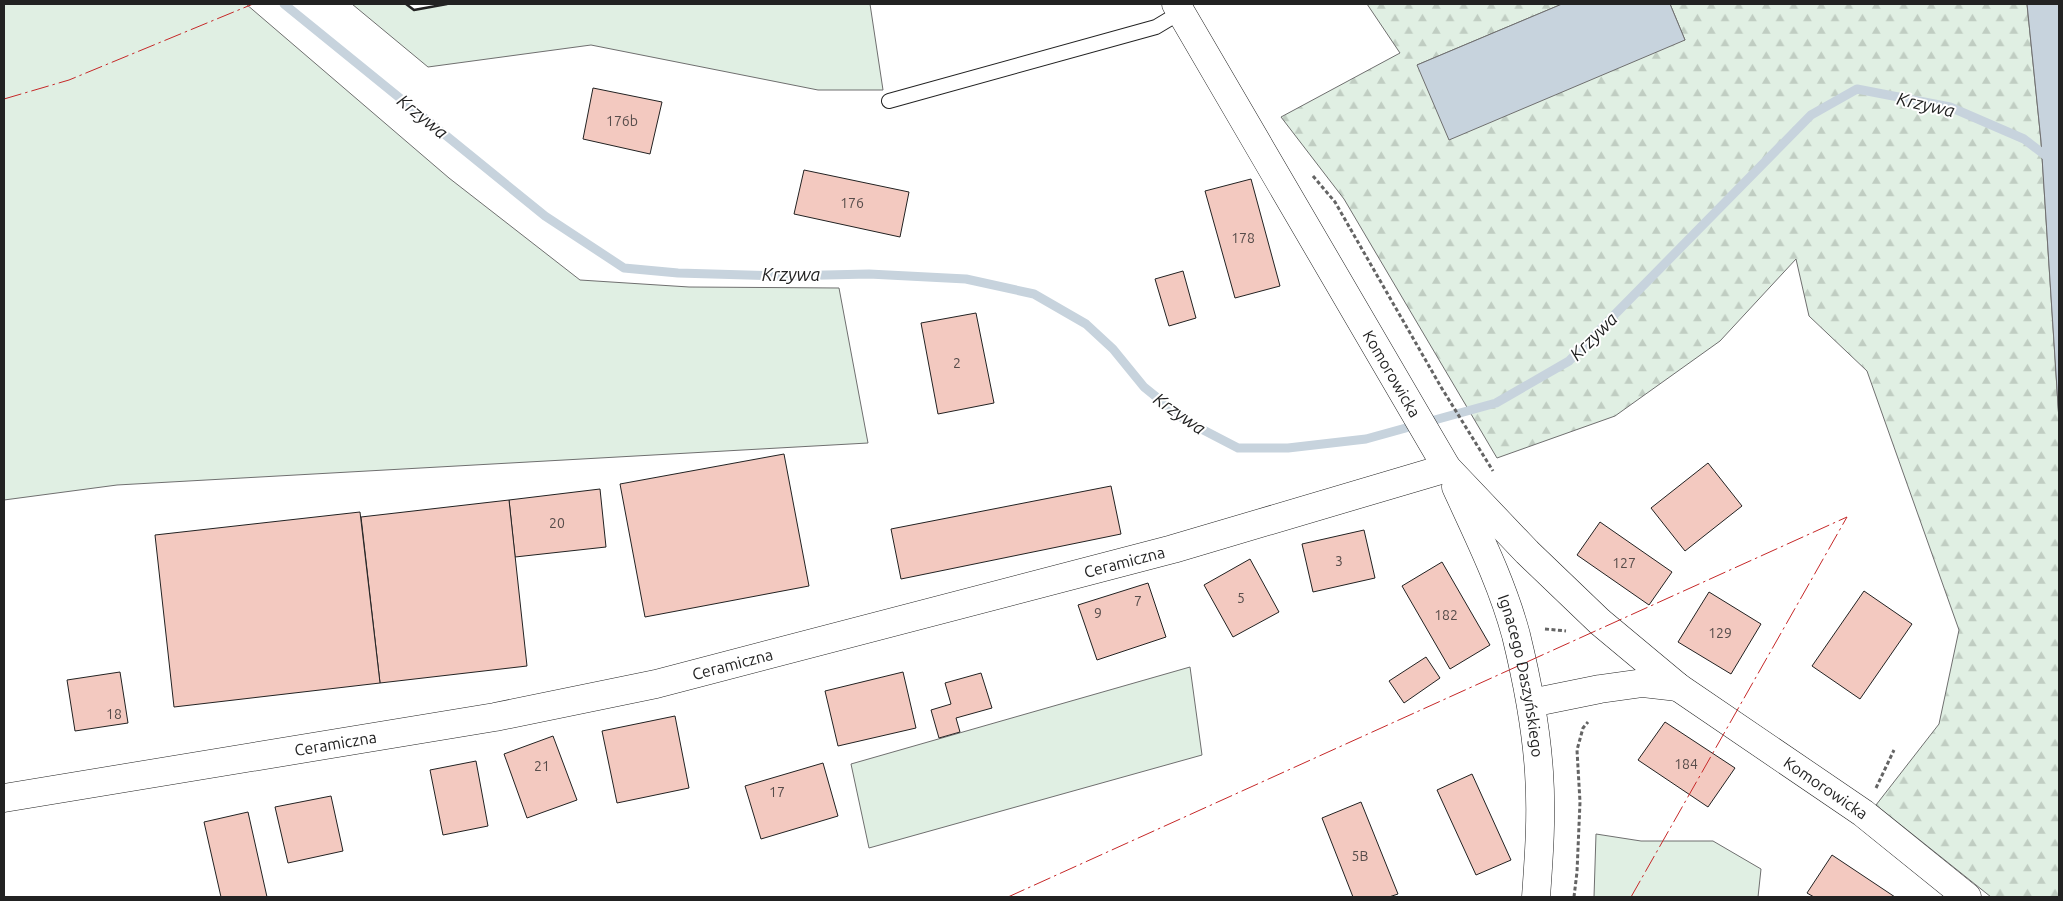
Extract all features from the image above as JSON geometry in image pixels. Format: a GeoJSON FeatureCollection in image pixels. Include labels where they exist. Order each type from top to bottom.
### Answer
{"type":"FeatureCollection","features":[{"type":"Feature","properties":{"kind":"street","name":"Komorowicka"},"geometry":{"type":"LineString","coordinates":[[1179,8],[1443,460],[1527,552],[1600,622],[1678,687],[1863,813],[1967,897]]}},
{"type":"Feature","properties":{"kind":"street","name":"Ignacego Daszyńskiego"},"geometry":{"type":"LineString","coordinates":[[1443,460],[1492,566],[1515,633],[1531,703],[1539,773],[1540,848],[1536,897]]}},
{"type":"Feature","properties":{"kind":"street","name":"Ceramiczna"},"geometry":{"type":"LineString","coordinates":[[4,798],[495,717],[656,684],[1173,549],[1443,460]]}},
{"type":"Feature","properties":{"kind":"street","name":"Komorowicka"},"geometry":{"type":"LineString","coordinates":[[1531,703],[1600,689],[1643,683],[1678,687]]}},
{"type":"Feature","properties":{"kind":"lane"},"geometry":{"type":"LineString","coordinates":[[889,101],[1156,27],[1179,8]]}},
{"type":"Feature","properties":{"kind":"path"},"geometry":{"type":"LineString","coordinates":[[1441,387],[1474,442]]}},
{"type":"Feature","properties":{"kind":"path"},"geometry":{"type":"LineString","coordinates":[[1515,633],[1552,628],[1587,636],[1600,622]]}},
{"type":"Feature","properties":{"kind":"path"},"geometry":{"type":"LineString","coordinates":[[1574,897],[1580,802],[1577,750],[1583,728],[1604,709],[1600,689]]}},
{"type":"Feature","properties":{"kind":"path"},"geometry":{"type":"LineString","coordinates":[[1863,813],[1894,750]]}},
{"type":"Feature","properties":{"kind":"green space"},"geometry":{"type":"Polygon","coordinates":[[[4,4],[246,4],[449,178],[580,280],[689,287],[839,288],[868,443],[117,485],[4,500],[4,4]]]}},
{"type":"Feature","properties":{"kind":"green space"},"geometry":{"type":"Polygon","coordinates":[[[352,4],[406,4],[414,10],[447,4],[870,4],[883,90],[818,90],[591,45],[428,67],[352,4]]]}},
{"type":"Feature","properties":{"kind":"green space"},"geometry":{"type":"Polygon","coordinates":[[[1367,4],[1562,4],[1417,65],[1685,40],[1670,4],[2027,4],[2041,141],[2059,420],[2059,897],[1991,897],[1876,805],[1939,724],[1959,630],[1867,371],[1809,316],[1796,259],[1720,341],[1615,416],[1497,458],[1344,199],[1281,117],[1400,53],[1367,4]]]}},
{"type":"Feature","properties":{"kind":"green space"},"geometry":{"type":"Polygon","coordinates":[[[1190,667],[1202,755],[869,848],[851,764],[1190,667]]]}},
{"type":"Feature","properties":{"kind":"green space"},"geometry":{"type":"Polygon","coordinates":[[[1596,834],[1641,841],[1713,841],[1761,869],[1758,897],[1594,897],[1596,834]]]}},
{"type":"Feature","properties":{"kind":"shaded area"},"geometry":{"type":"Polygon","coordinates":[[[1562,4],[1670,4],[1685,40],[1449,140],[1417,65],[1562,4]]]}},
{"type":"Feature","properties":{"kind":"shaded area"},"geometry":{"type":"Polygon","coordinates":[[[2027,4],[2059,4],[2059,420],[2041,141],[2027,4]]]}},
{"type":"Feature","properties":{"kind":"building"},"geometry":{"type":"Polygon","coordinates":[[[593,88],[662,102],[650,154],[583,139],[593,88]]]}},
{"type":"Feature","properties":{"kind":"building"},"geometry":{"type":"Polygon","coordinates":[[[804,170],[909,192],[900,237],[794,214],[804,170]]]}},
{"type":"Feature","properties":{"kind":"building"},"geometry":{"type":"Polygon","coordinates":[[[1251,179],[1280,286],[1235,298],[1205,191],[1251,179]]]}},
{"type":"Feature","properties":{"kind":"building"},"geometry":{"type":"Polygon","coordinates":[[[1183,271],[1196,318],[1169,326],[1155,279],[1183,271]]]}},
{"type":"Feature","properties":{"kind":"building"},"geometry":{"type":"Polygon","coordinates":[[[976,313],[994,403],[938,414],[921,323],[976,313]]]}},
{"type":"Feature","properties":{"kind":"building"},"geometry":{"type":"Polygon","coordinates":[[[784,454],[809,586],[645,617],[620,484],[784,454]]]}},
{"type":"Feature","properties":{"kind":"building"},"geometry":{"type":"Polygon","coordinates":[[[1708,463],[1742,506],[1685,551],[1651,508],[1708,463]]]}},
{"type":"Feature","properties":{"kind":"building"},"geometry":{"type":"Polygon","coordinates":[[[1111,486],[1121,534],[901,579],[891,529],[1111,486]]]}},
{"type":"Feature","properties":{"kind":"building"},"geometry":{"type":"Polygon","coordinates":[[[600,489],[606,547],[515,557],[509,500],[600,489]]]}},
{"type":"Feature","properties":{"kind":"building"},"geometry":{"type":"Polygon","coordinates":[[[509,500],[527,666],[380,683],[361,517],[509,500]]]}},
{"type":"Feature","properties":{"kind":"building"},"geometry":{"type":"Polygon","coordinates":[[[360,512],[380,683],[174,707],[155,535],[360,512]]]}},
{"type":"Feature","properties":{"kind":"building"},"geometry":{"type":"Polygon","coordinates":[[[1600,522],[1672,572],[1649,605],[1577,555],[1600,522]]]}},
{"type":"Feature","properties":{"kind":"building"},"geometry":{"type":"Polygon","coordinates":[[[1364,530],[1375,578],[1313,592],[1302,544],[1364,530]]]}},
{"type":"Feature","properties":{"kind":"building"},"geometry":{"type":"Polygon","coordinates":[[[1250,559],[1279,612],[1233,637],[1204,585],[1250,559]]]}},
{"type":"Feature","properties":{"kind":"building"},"geometry":{"type":"Polygon","coordinates":[[[1442,562],[1490,645],[1450,669],[1402,586],[1442,562]]]}},
{"type":"Feature","properties":{"kind":"building"},"geometry":{"type":"Polygon","coordinates":[[[1148,583],[1166,637],[1097,660],[1078,605],[1148,583]]]}},
{"type":"Feature","properties":{"kind":"building"},"geometry":{"type":"Polygon","coordinates":[[[1864,591],[1912,624],[1860,699],[1812,666],[1864,591]]]}},
{"type":"Feature","properties":{"kind":"building"},"geometry":{"type":"Polygon","coordinates":[[[1709,592],[1761,624],[1731,674],[1678,642],[1709,592]]]}},
{"type":"Feature","properties":{"kind":"building"},"geometry":{"type":"Polygon","coordinates":[[[1426,657],[1440,678],[1404,703],[1389,681],[1426,657]]]}},
{"type":"Feature","properties":{"kind":"building"},"geometry":{"type":"Polygon","coordinates":[[[120,672],[128,723],[75,731],[67,680],[120,672]]]}},
{"type":"Feature","properties":{"kind":"building"},"geometry":{"type":"Polygon","coordinates":[[[903,672],[916,728],[838,746],[825,691],[903,672]]]}},
{"type":"Feature","properties":{"kind":"building"},"geometry":{"type":"Polygon","coordinates":[[[981,673],[992,708],[956,718],[960,732],[939,738],[931,710],[951,704],[945,683],[981,673]]]}},
{"type":"Feature","properties":{"kind":"building"},"geometry":{"type":"Polygon","coordinates":[[[675,716],[689,788],[617,803],[602,731],[675,716]]]}},
{"type":"Feature","properties":{"kind":"building"},"geometry":{"type":"Polygon","coordinates":[[[1665,722],[1735,768],[1708,807],[1638,760],[1665,722]]]}},
{"type":"Feature","properties":{"kind":"building"},"geometry":{"type":"Polygon","coordinates":[[[553,736],[577,800],[527,818],[504,754],[553,736]]]}},
{"type":"Feature","properties":{"kind":"building"},"geometry":{"type":"Polygon","coordinates":[[[476,761],[488,826],[443,835],[430,770],[476,761]]]}},
{"type":"Feature","properties":{"kind":"building"},"geometry":{"type":"Polygon","coordinates":[[[823,763],[838,816],[761,839],[745,786],[823,763]]]}},
{"type":"Feature","properties":{"kind":"building"},"geometry":{"type":"Polygon","coordinates":[[[1472,774],[1511,860],[1476,875],[1437,790],[1472,774]]]}},
{"type":"Feature","properties":{"kind":"building"},"geometry":{"type":"Polygon","coordinates":[[[331,796],[343,851],[288,863],[275,807],[331,796]]]}},
{"type":"Feature","properties":{"kind":"building"},"geometry":{"type":"Polygon","coordinates":[[[1361,802],[1398,894],[1389,897],[1353,897],[1322,818],[1361,802]]]}},
{"type":"Feature","properties":{"kind":"building"},"geometry":{"type":"Polygon","coordinates":[[[248,812],[267,897],[221,897],[204,822],[248,812]]]}},
{"type":"Feature","properties":{"kind":"building"},"geometry":{"type":"Polygon","coordinates":[[[1832,855],[1895,897],[1814,897],[1807,893],[1832,855]]]}},
{"type":"Feature","properties":{"kind":"waterway","name":"Krzywa"},"geometry":{"type":"LineString","coordinates":[[284,4],[545,216],[624,268],[678,273],[782,276],[869,274],[966,279],[1034,294],[1086,324],[1113,349],[1144,387],[1186,421],[1238,448],[1288,448],[1366,439],[1496,403],[1569,361],[1811,115],[1857,89],[1950,107],[2024,139],[2059,166]]}},
{"type":"Feature","properties":{"kind":"wall"},"geometry":{"type":"LineString","coordinates":[[406,4],[414,10],[447,4]]}},
{"type":"Feature","properties":{"kind":"power"},"geometry":{"type":"LineString","coordinates":[[4,99],[69,80],[253,4]]}},
{"type":"Feature","properties":{"kind":"power"},"geometry":{"type":"LineString","coordinates":[[1008,897],[1847,517],[1631,897]]}}]}
